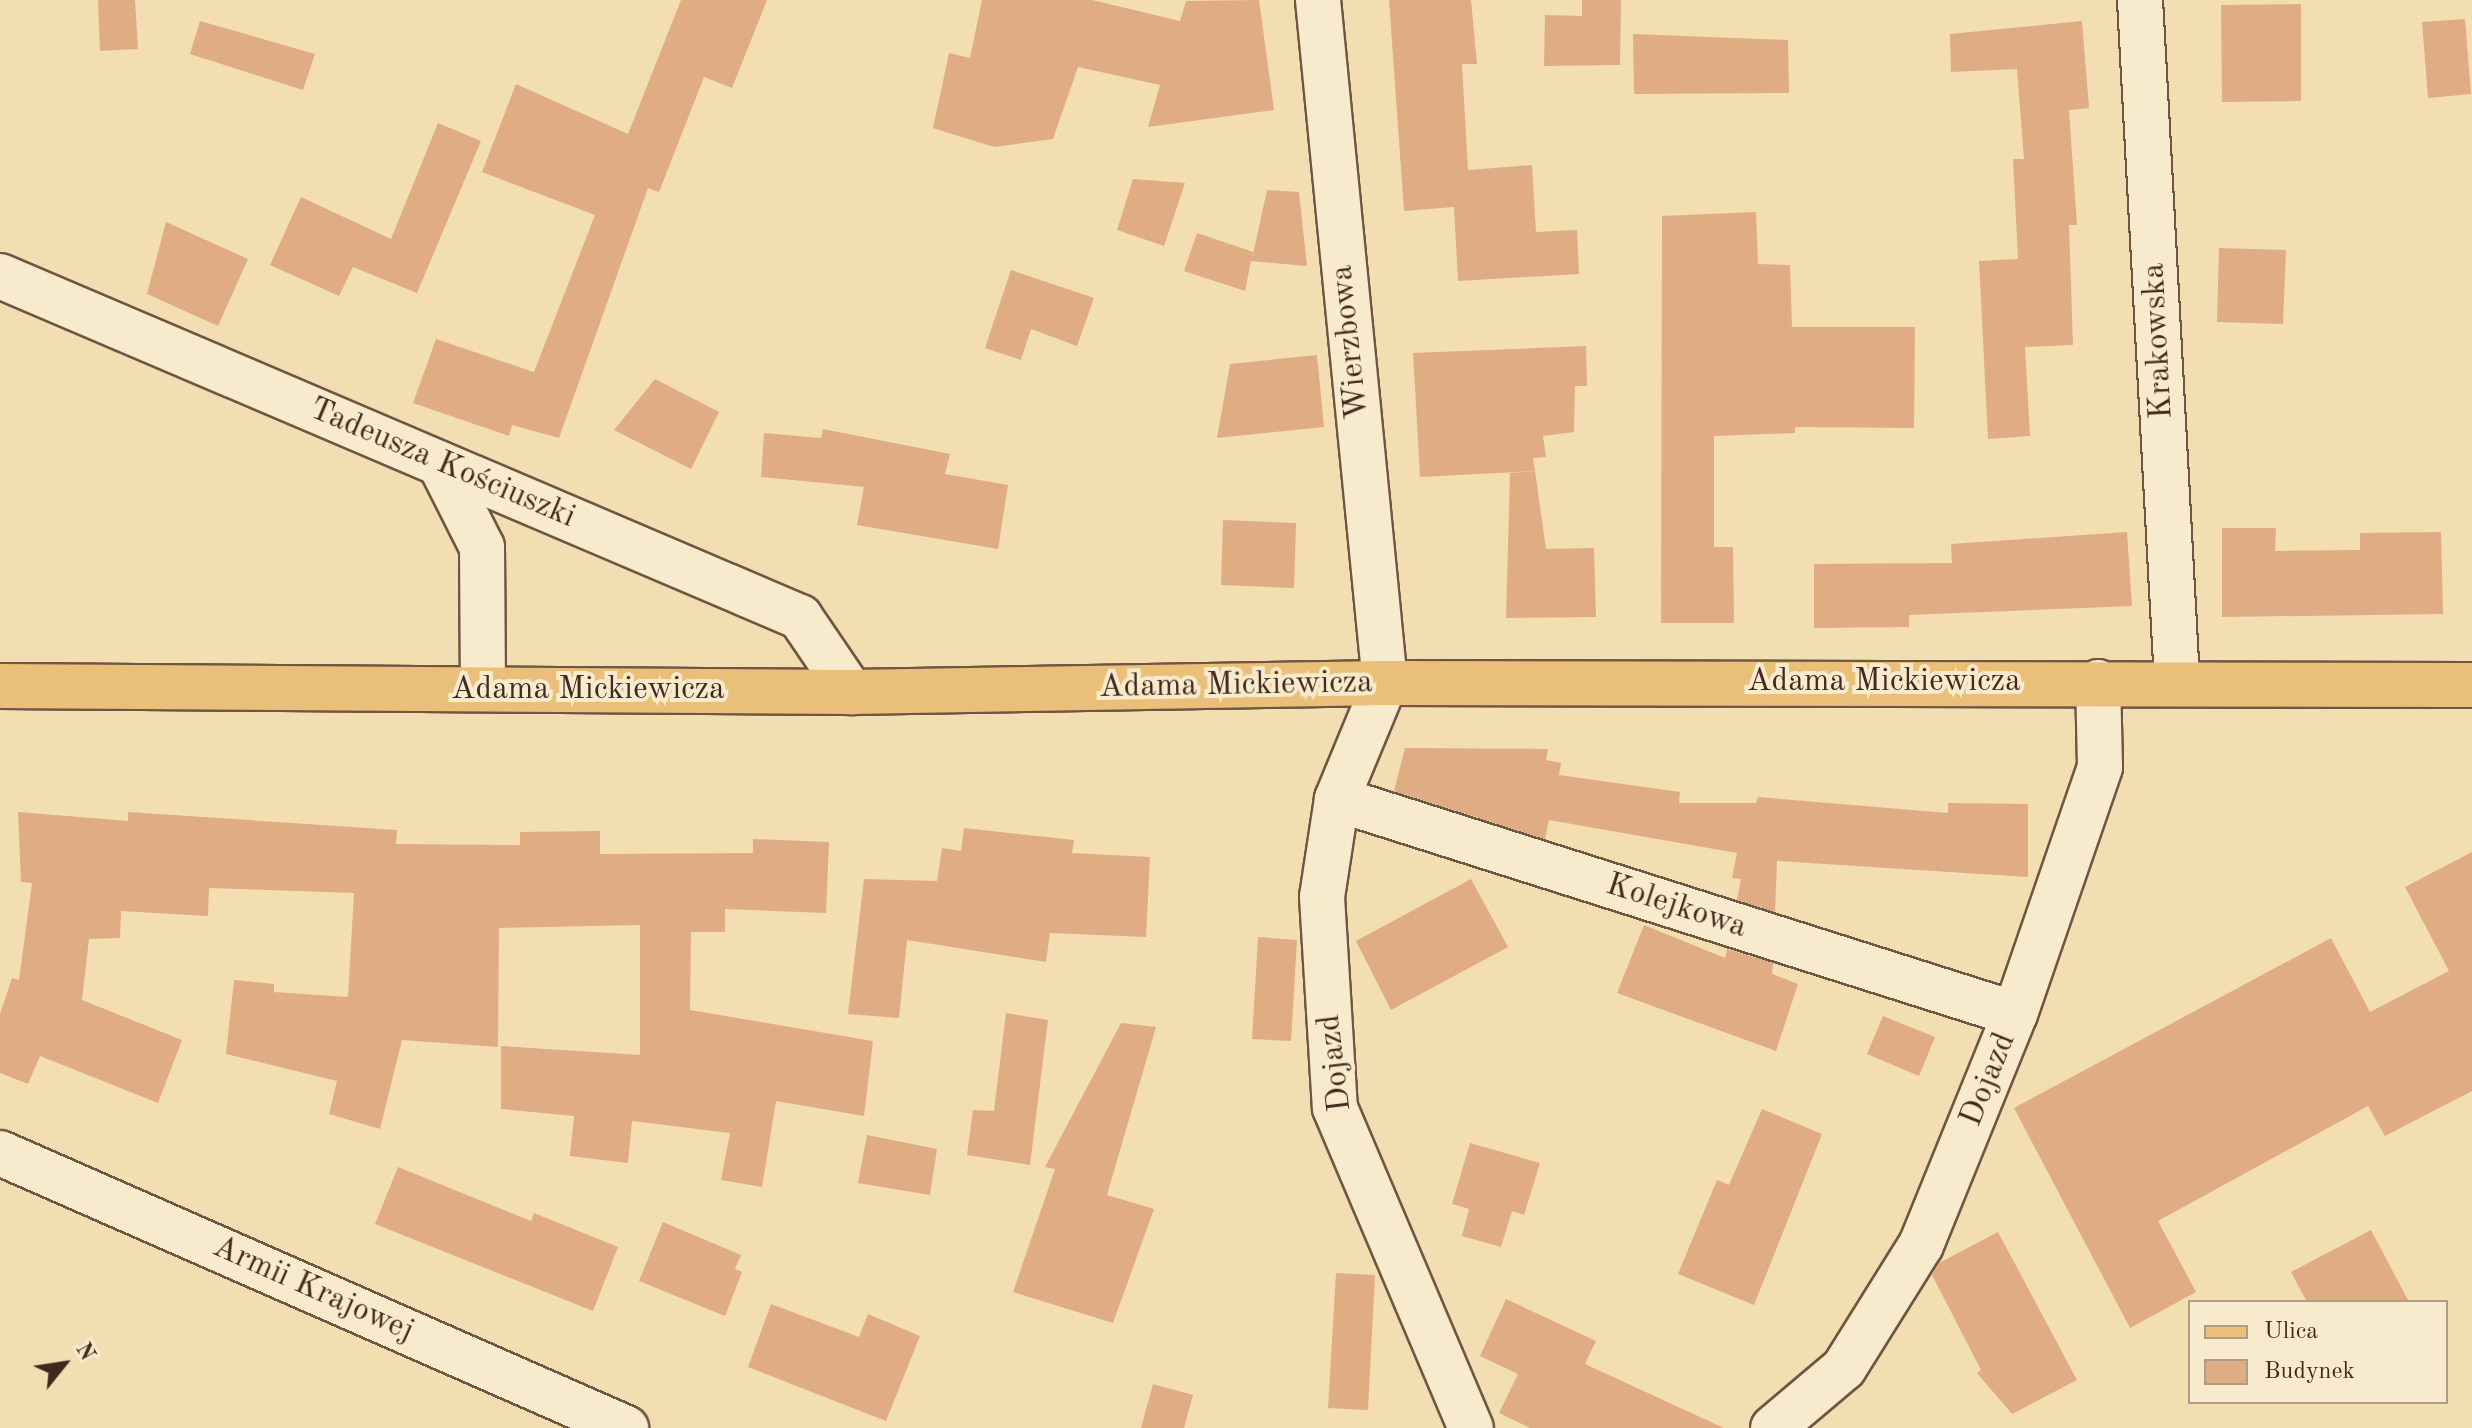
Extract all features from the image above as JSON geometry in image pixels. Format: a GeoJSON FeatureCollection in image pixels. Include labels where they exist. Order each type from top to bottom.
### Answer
{"type":"FeatureCollection","features":[{"type":"Feature","properties":{"kind":"main road","name":"Adama Mickiewicza"},"geometry":{"type":"LineString","coordinates":[[0,686],[851,692],[1385,683],[2177,682],[2472,685]]}},
{"type":"Feature","properties":{"kind":"street","name":"Wierzbowa"},"geometry":{"type":"LineString","coordinates":[[1318,0],[1385,683]]}},
{"type":"Feature","properties":{"kind":"street","name":"Krakowska"},"geometry":{"type":"LineString","coordinates":[[2140,0],[2177,682]]}},
{"type":"Feature","properties":{"kind":"street","name":"Tadeusza Kościuszki"},"geometry":{"type":"LineString","coordinates":[[0,276],[800,617],[851,692]]}},
{"type":"Feature","properties":{"kind":"street"},"geometry":{"type":"LineString","coordinates":[[440,464],[482,547],[483,689]]}},
{"type":"Feature","properties":{"kind":"street","name":"Dojazd"},"geometry":{"type":"LineString","coordinates":[[1773,1428],[1844,1368],[1921,1245],[2015,1014],[2100,767],[2098,682]]}},
{"type":"Feature","properties":{"kind":"street","name":"Dojazd"},"geometry":{"type":"LineString","coordinates":[[1385,683],[1337,799],[1322,897],[1335,1108],[1471,1428]]}},
{"type":"Feature","properties":{"kind":"street","name":"Kolejkowa"},"geometry":{"type":"LineString","coordinates":[[1337,799],[2015,1014]]}},
{"type":"Feature","properties":{"kind":"street","name":"Armii Krajowej"},"geometry":{"type":"LineString","coordinates":[[0,1153],[626,1428]]}},
{"type":"Feature","properties":{"kind":"building"},"geometry":{"type":"Polygon","coordinates":[[[98,0],[135,0],[138,49],[100,51],[98,0]]]}},
{"type":"Feature","properties":{"kind":"building"},"geometry":{"type":"Polygon","coordinates":[[[681,0],[767,0],[732,88],[704,77],[659,192],[648,188],[559,438],[512,425],[509,436],[413,403],[436,339],[534,372],[595,215],[482,172],[516,84],[628,134],[681,0]]]}},
{"type":"Feature","properties":{"kind":"building"},"geometry":{"type":"Polygon","coordinates":[[[982,0],[1092,0],[1180,21],[1186,1],[1259,0],[1274,110],[1148,127],[1160,85],[1078,67],[1053,139],[994,147],[933,128],[949,53],[970,58],[982,0]]]}},
{"type":"Feature","properties":{"kind":"building"},"geometry":{"type":"Polygon","coordinates":[[[1389,0],[1471,0],[1477,64],[1462,64],[1468,170],[1532,165],[1536,232],[1577,230],[1579,274],[1458,281],[1454,207],[1404,211],[1389,0]]]}},
{"type":"Feature","properties":{"kind":"building"},"geometry":{"type":"Polygon","coordinates":[[[1582,0],[1621,0],[1620,65],[1544,66],[1545,15],[1582,16],[1582,0]]]}},
{"type":"Feature","properties":{"kind":"building"},"geometry":{"type":"Polygon","coordinates":[[[2301,4],[2301,101],[2222,102],[2221,5],[2301,4]]]}},
{"type":"Feature","properties":{"kind":"building"},"geometry":{"type":"Polygon","coordinates":[[[2465,19],[2471,94],[2428,98],[2422,22],[2465,19]]]}},
{"type":"Feature","properties":{"kind":"building"},"geometry":{"type":"Polygon","coordinates":[[[200,21],[315,54],[303,90],[190,54],[200,21]]]}},
{"type":"Feature","properties":{"kind":"building"},"geometry":{"type":"Polygon","coordinates":[[[2082,21],[2089,108],[2069,110],[2077,225],[2069,225],[2073,345],[2025,347],[2030,436],[1988,439],[1979,261],[2018,259],[2013,159],[2024,159],[2017,69],[1951,72],[1950,34],[2082,21]]]}},
{"type":"Feature","properties":{"kind":"building"},"geometry":{"type":"Polygon","coordinates":[[[1633,34],[1788,40],[1789,93],[1634,94],[1633,34]]]}},
{"type":"Feature","properties":{"kind":"building"},"geometry":{"type":"Polygon","coordinates":[[[438,123],[481,141],[417,293],[353,267],[339,296],[270,265],[301,197],[391,239],[438,123]]]}},
{"type":"Feature","properties":{"kind":"building"},"geometry":{"type":"Polygon","coordinates":[[[1133,179],[1185,183],[1164,246],[1117,230],[1133,179]]]}},
{"type":"Feature","properties":{"kind":"building"},"geometry":{"type":"Polygon","coordinates":[[[1267,190],[1299,192],[1307,266],[1251,261],[1245,291],[1184,271],[1197,233],[1253,252],[1252,259],[1267,190]]]}},
{"type":"Feature","properties":{"kind":"building"},"geometry":{"type":"Polygon","coordinates":[[[1756,212],[1758,264],[1790,265],[1792,327],[1915,327],[1914,428],[1795,427],[1795,433],[1714,436],[1714,547],[1733,547],[1734,623],[1661,623],[1662,216],[1756,212]]]}},
{"type":"Feature","properties":{"kind":"building"},"geometry":{"type":"Polygon","coordinates":[[[166,222],[248,259],[218,326],[147,294],[166,222]]]}},
{"type":"Feature","properties":{"kind":"building"},"geometry":{"type":"Polygon","coordinates":[[[2219,248],[2286,250],[2283,324],[2217,322],[2219,248]]]}},
{"type":"Feature","properties":{"kind":"building"},"geometry":{"type":"Polygon","coordinates":[[[1011,270],[1094,298],[1077,346],[1031,329],[1021,360],[985,348],[1011,270]]]}},
{"type":"Feature","properties":{"kind":"building"},"geometry":{"type":"Polygon","coordinates":[[[1586,346],[1587,386],[1575,386],[1574,432],[1543,436],[1546,457],[1533,458],[1535,471],[1420,477],[1413,353],[1586,346]]]}},
{"type":"Feature","properties":{"kind":"building"},"geometry":{"type":"Polygon","coordinates":[[[1317,355],[1324,427],[1217,438],[1230,364],[1317,355]]]}},
{"type":"Feature","properties":{"kind":"building"},"geometry":{"type":"Polygon","coordinates":[[[655,379],[719,412],[691,469],[614,430],[655,379]]]}},
{"type":"Feature","properties":{"kind":"building"},"geometry":{"type":"Polygon","coordinates":[[[823,429],[950,454],[945,474],[1008,485],[998,549],[857,525],[864,487],[761,477],[764,433],[821,438],[823,429]]]}},
{"type":"Feature","properties":{"kind":"building"},"geometry":{"type":"Polygon","coordinates":[[[1535,471],[1546,549],[1594,548],[1596,617],[1506,618],[1510,473],[1535,471]]]}},
{"type":"Feature","properties":{"kind":"building"},"geometry":{"type":"Polygon","coordinates":[[[1223,520],[1296,523],[1294,588],[1221,585],[1223,520]]]}},
{"type":"Feature","properties":{"kind":"building"},"geometry":{"type":"Polygon","coordinates":[[[2222,528],[2276,528],[2275,551],[2360,550],[2360,533],[2441,532],[2443,614],[2222,617],[2222,528]]]}},
{"type":"Feature","properties":{"kind":"building"},"geometry":{"type":"Polygon","coordinates":[[[2127,532],[2132,606],[1909,615],[1909,627],[1814,628],[1814,564],[1952,563],[1951,544],[2127,532]]]}},
{"type":"Feature","properties":{"kind":"building"},"geometry":{"type":"Polygon","coordinates":[[[1405,748],[1548,749],[1546,760],[1561,763],[1559,775],[1680,792],[1679,803],[1756,803],[1758,797],[1948,813],[1948,803],[2028,804],[2028,877],[1777,861],[1775,912],[1737,900],[1741,879],[1732,878],[1737,853],[1549,820],[1545,839],[1394,791],[1405,748]]]}},
{"type":"Feature","properties":{"kind":"building"},"geometry":{"type":"Polygon","coordinates":[[[18,812],[128,821],[128,812],[397,830],[396,844],[520,845],[520,832],[600,831],[600,854],[753,853],[753,839],[829,842],[826,913],[725,909],[725,932],[691,932],[690,1010],[873,1041],[864,1116],[776,1101],[762,1187],[721,1180],[730,1133],[632,1121],[628,1163],[570,1156],[574,1116],[501,1109],[501,1046],[640,1055],[640,925],[499,928],[498,1047],[402,1040],[380,1129],[329,1114],[337,1081],[226,1054],[234,980],[274,984],[274,992],[348,997],[354,893],[209,888],[208,916],[121,911],[120,938],[89,939],[82,1000],[182,1040],[158,1103],[40,1056],[28,1084],[0,1073],[0,1014],[12,978],[19,980],[32,883],[21,882],[18,812]]]}},
{"type":"Feature","properties":{"kind":"building"},"geometry":{"type":"Polygon","coordinates":[[[964,828],[1074,840],[1072,853],[1150,857],[1146,937],[1050,933],[1046,962],[907,940],[899,1018],[848,1014],[864,879],[937,881],[942,848],[961,851],[964,828]]]}},
{"type":"Feature","properties":{"kind":"building"},"geometry":{"type":"Polygon","coordinates":[[[2472,852],[2472,1091],[2385,1136],[2368,1106],[2158,1221],[2196,1292],[2130,1328],[2014,1108],[2331,938],[2370,1012],[2449,971],[2405,887],[2472,852]]]}},
{"type":"Feature","properties":{"kind":"building"},"geometry":{"type":"Polygon","coordinates":[[[1471,879],[1508,947],[1391,1010],[1356,941],[1471,879]]]}},
{"type":"Feature","properties":{"kind":"building"},"geometry":{"type":"Polygon","coordinates":[[[1644,925],[1725,958],[1727,949],[1773,963],[1772,974],[1798,984],[1776,1051],[1617,993],[1644,925]]]}},
{"type":"Feature","properties":{"kind":"building"},"geometry":{"type":"Polygon","coordinates":[[[1258,937],[1297,940],[1291,1041],[1252,1039],[1258,937]]]}},
{"type":"Feature","properties":{"kind":"building"},"geometry":{"type":"Polygon","coordinates":[[[1006,1013],[1048,1020],[1030,1165],[967,1155],[973,1110],[994,1111],[1006,1013]]]}},
{"type":"Feature","properties":{"kind":"building"},"geometry":{"type":"Polygon","coordinates":[[[1883,1016],[1935,1037],[1919,1076],[1867,1054],[1883,1016]]]}},
{"type":"Feature","properties":{"kind":"building"},"geometry":{"type":"Polygon","coordinates":[[[1121,1023],[1156,1027],[1107,1195],[1154,1209],[1113,1323],[1013,1292],[1055,1169],[1045,1167],[1121,1023]]]}},
{"type":"Feature","properties":{"kind":"building"},"geometry":{"type":"Polygon","coordinates":[[[1762,1109],[1822,1134],[1754,1305],[1678,1274],[1717,1180],[1729,1185],[1762,1109]]]}},
{"type":"Feature","properties":{"kind":"building"},"geometry":{"type":"Polygon","coordinates":[[[867,1135],[937,1149],[930,1195],[858,1183],[867,1135]]]}},
{"type":"Feature","properties":{"kind":"building"},"geometry":{"type":"Polygon","coordinates":[[[1470,1143],[1540,1163],[1524,1215],[1512,1211],[1501,1247],[1462,1236],[1469,1209],[1452,1204],[1470,1143]]]}},
{"type":"Feature","properties":{"kind":"building"},"geometry":{"type":"Polygon","coordinates":[[[398,1167],[531,1221],[534,1213],[618,1247],[593,1311],[375,1224],[398,1167]]]}},
{"type":"Feature","properties":{"kind":"building"},"geometry":{"type":"Polygon","coordinates":[[[663,1222],[741,1255],[735,1269],[742,1272],[725,1316],[639,1281],[663,1222]]]}},
{"type":"Feature","properties":{"kind":"building"},"geometry":{"type":"Polygon","coordinates":[[[2371,1230],[2408,1300],[2306,1300],[2291,1272],[2371,1230]]]}},
{"type":"Feature","properties":{"kind":"building"},"geometry":{"type":"Polygon","coordinates":[[[1998,1232],[2077,1380],[2012,1414],[1977,1373],[1981,1370],[1932,1275],[1939,1263],[1998,1232]]]}},
{"type":"Feature","properties":{"kind":"building"},"geometry":{"type":"Polygon","coordinates":[[[1336,1273],[1375,1275],[1368,1410],[1328,1408],[1336,1273]]]}},
{"type":"Feature","properties":{"kind":"building"},"geometry":{"type":"Polygon","coordinates":[[[1506,1299],[1596,1341],[1585,1364],[1724,1428],[1530,1428],[1499,1413],[1518,1374],[1480,1356],[1506,1299]]]}},
{"type":"Feature","properties":{"kind":"building"},"geometry":{"type":"Polygon","coordinates":[[[771,1304],[859,1337],[868,1314],[920,1336],[886,1421],[748,1367],[771,1304]]]}},
{"type":"Feature","properties":{"kind":"building"},"geometry":{"type":"Polygon","coordinates":[[[1153,1384],[1193,1395],[1184,1428],[1141,1428],[1153,1384]]]}}]}
